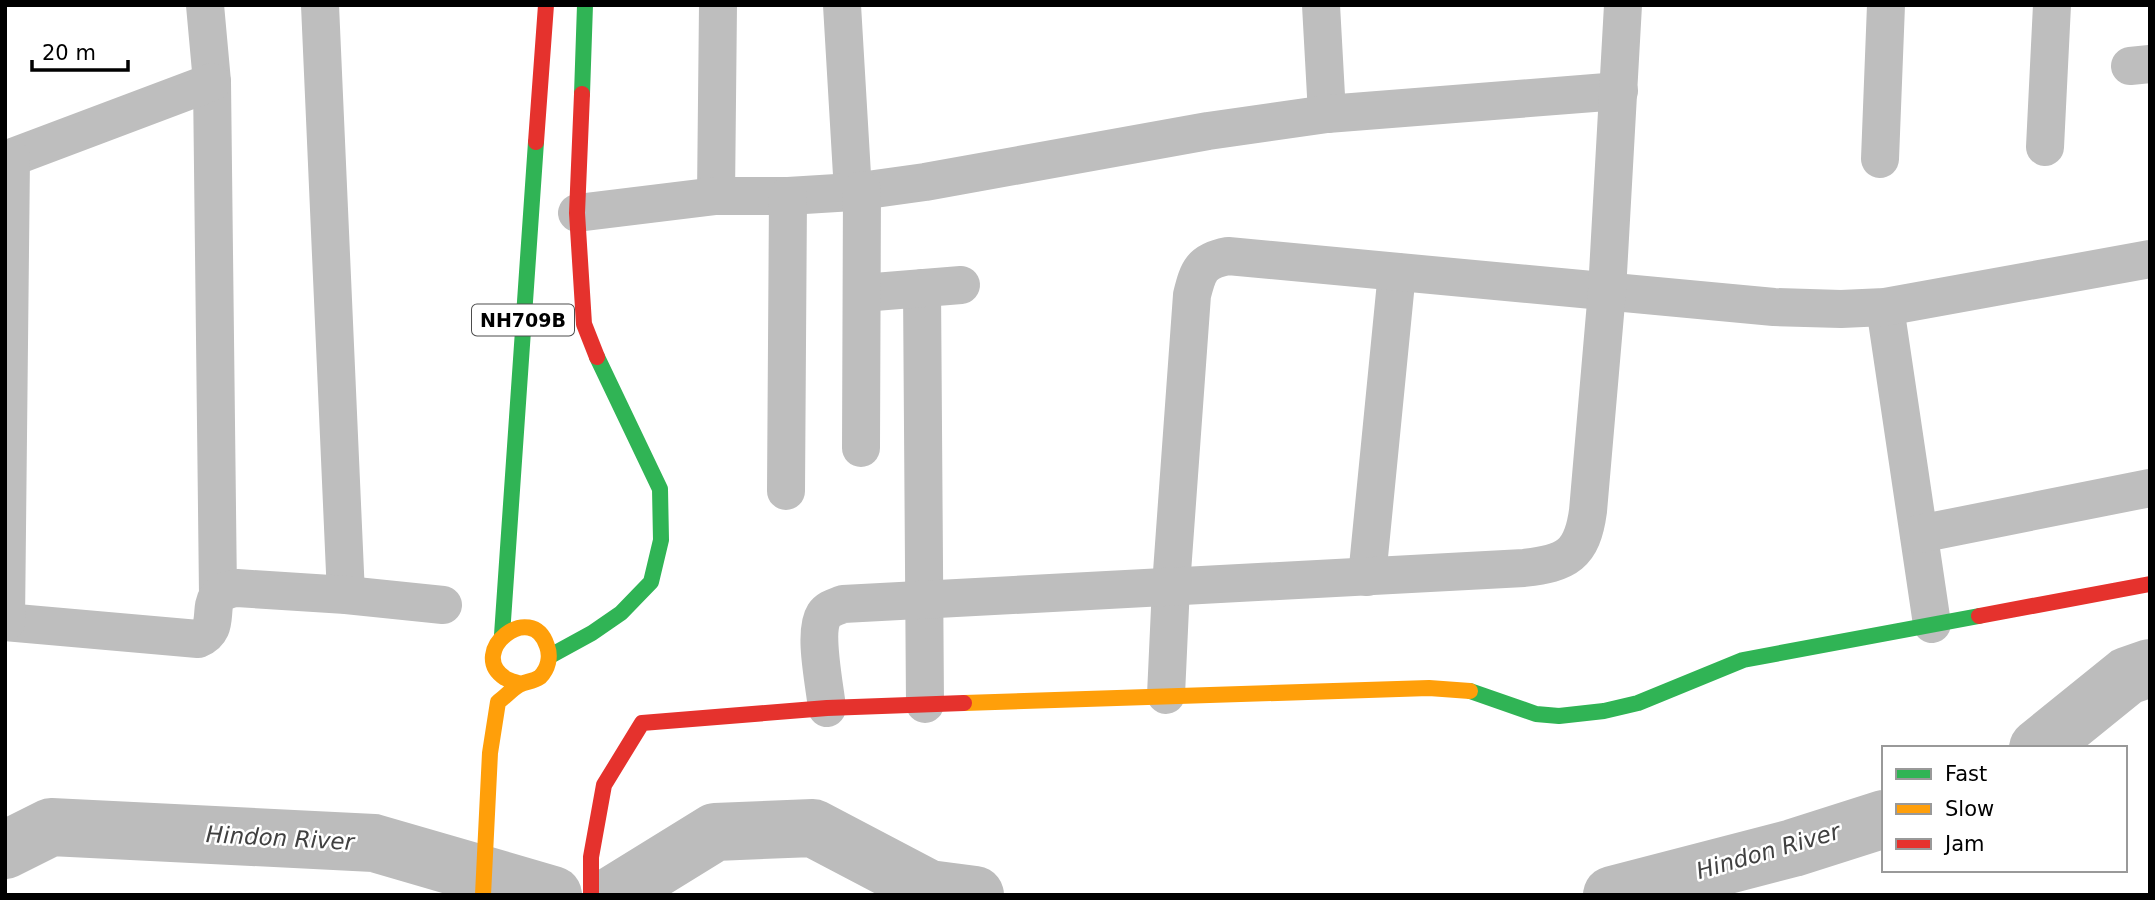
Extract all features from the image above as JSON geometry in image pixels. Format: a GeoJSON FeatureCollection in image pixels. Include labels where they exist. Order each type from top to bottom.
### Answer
{"type":"FeatureCollection","features":[{"type":"Feature","properties":{"kind":"main road","name":"NH709B"},"geometry":{"type":"LineString","coordinates":[[521,684],[510,682],[501,676],[493,655],[495,645],[502,635],[546,5]]}},
{"type":"Feature","properties":{"kind":"main road"},"geometry":{"type":"LineString","coordinates":[[550,656],[621,613],[650,582],[662,540],[660,489],[602,369],[584,324],[577,213],[585,5]]}},
{"type":"Feature","properties":{"kind":"main road"},"geometry":{"type":"LineString","coordinates":[[591,895],[591,856],[604,785],[642,723],[827,708],[1166,695],[1461,689],[1481,693],[1536,714],[1559,716],[1604,711],[1638,703],[1743,660],[2150,583]]}},
{"type":"Feature","properties":{"kind":"main road"},"geometry":{"type":"LineString","coordinates":[[483,895],[490,753],[498,702],[521,684],[532,682],[541,676],[550,656],[548,645],[542,636],[533,630],[522,627],[511,629],[502,635]]}},
{"type":"Feature","properties":{"kind":"street"},"geometry":{"type":"LineString","coordinates":[[205,5],[212,82],[218,594],[211,629],[198,639],[5,622],[8,159],[212,82]]}},
{"type":"Feature","properties":{"kind":"street"},"geometry":{"type":"LineString","coordinates":[[320,5],[346,595]]}},
{"type":"Feature","properties":{"kind":"street"},"geometry":{"type":"LineString","coordinates":[[716,196],[718,5]]}},
{"type":"Feature","properties":{"kind":"street"},"geometry":{"type":"LineString","coordinates":[[842,5],[862,293],[861,447]]}},
{"type":"Feature","properties":{"kind":"street"},"geometry":{"type":"LineString","coordinates":[[1321,5],[1327,114]]}},
{"type":"Feature","properties":{"kind":"street"},"geometry":{"type":"LineString","coordinates":[[827,708],[819,630],[823,616],[831,608],[843,604],[1534,567],[1553,565],[1575,550],[1585,533],[1588,511],[1607,291],[1623,5]]}},
{"type":"Feature","properties":{"kind":"street"},"geometry":{"type":"LineString","coordinates":[[1880,159],[1886,5]]}},
{"type":"Feature","properties":{"kind":"street"},"geometry":{"type":"LineString","coordinates":[[2045,146],[2052,5]]}},
{"type":"Feature","properties":{"kind":"street"},"geometry":{"type":"LineString","coordinates":[[577,213],[716,196],[857,191],[925,182],[1208,131],[1327,114],[1619,91]]}},
{"type":"Feature","properties":{"kind":"street"},"geometry":{"type":"LineString","coordinates":[[786,491],[788,195]]}},
{"type":"Feature","properties":{"kind":"street"},"geometry":{"type":"LineString","coordinates":[[1166,695],[1192,295],[1198,273],[1212,259],[1228,256],[1774,307],[1841,309],[1885,307],[2150,260]]}},
{"type":"Feature","properties":{"kind":"street"},"geometry":{"type":"LineString","coordinates":[[1367,576],[1397,272]]}},
{"type":"Feature","properties":{"kind":"street"},"geometry":{"type":"LineString","coordinates":[[862,293],[961,285]]}},
{"type":"Feature","properties":{"kind":"street"},"geometry":{"type":"LineString","coordinates":[[922,288],[925,704]]}},
{"type":"Feature","properties":{"kind":"street"},"geometry":{"type":"LineString","coordinates":[[1885,307],[1932,624]]}},
{"type":"Feature","properties":{"kind":"street"},"geometry":{"type":"LineString","coordinates":[[1919,534],[2150,488]]}},
{"type":"Feature","properties":{"kind":"street"},"geometry":{"type":"LineString","coordinates":[[218,594],[226,589],[237,588],[443,605]]}},
{"type":"Feature","properties":{"kind":"waterway","name":"Hindon River"},"geometry":{"type":"LineString","coordinates":[[2040,746],[2127,676],[2150,668]]}},
{"type":"Feature","properties":{"kind":"waterway","name":"Hindon River"},"geometry":{"type":"LineString","coordinates":[[1612,895],[1793,848],[1882,820]]}},
{"type":"Feature","properties":{"kind":"waterway","name":"Hindon River"},"geometry":{"type":"LineString","coordinates":[[5,850],[51,827],[374,843],[553,895]]}},
{"type":"Feature","properties":{"kind":"waterway","name":"Hindon River"},"geometry":{"type":"LineString","coordinates":[[613,895],[715,832],[813,828],[929,889],[975,895]]}},
{"type":"Feature","properties":{"kind":"traffic: fast"},"geometry":{"type":"LineString","coordinates":[[582,94],[585,5]]}},
{"type":"Feature","properties":{"kind":"traffic: fast"},"geometry":{"type":"LineString","coordinates":[[502,635],[536,142]]}},
{"type":"Feature","properties":{"kind":"traffic: fast"},"geometry":{"type":"LineString","coordinates":[[550,656],[621,613],[651,582],[661,540],[660,489],[597,357]]}},
{"type":"Feature","properties":{"kind":"traffic: fast"},"geometry":{"type":"LineString","coordinates":[[1470,691],[1536,714],[1559,716],[1604,711],[1638,703],[1743,660],[1979,616]]}},
{"type":"Feature","properties":{"kind":"traffic: slow"},"geometry":{"type":"LineString","coordinates":[[483,895],[490,753],[498,702],[519,685],[540,677],[548,663],[547,646],[539,633],[529,628],[517,629],[506,635],[497,644],[493,655],[495,667],[505,678],[521,684]]}},
{"type":"Feature","properties":{"kind":"traffic: slow"},"geometry":{"type":"LineString","coordinates":[[964,703],[1429,688],[1470,691]]}},
{"type":"Feature","properties":{"kind":"traffic: jam"},"geometry":{"type":"LineString","coordinates":[[536,142],[546,5]]}},
{"type":"Feature","properties":{"kind":"traffic: jam"},"geometry":{"type":"LineString","coordinates":[[582,94],[577,213],[584,324],[597,357]]}},
{"type":"Feature","properties":{"kind":"traffic: jam"},"geometry":{"type":"LineString","coordinates":[[1979,616],[2150,584]]}},
{"type":"Feature","properties":{"kind":"traffic: jam"},"geometry":{"type":"LineString","coordinates":[[591,895],[591,857],[604,785],[642,723],[827,708],[964,703]]}}]}
